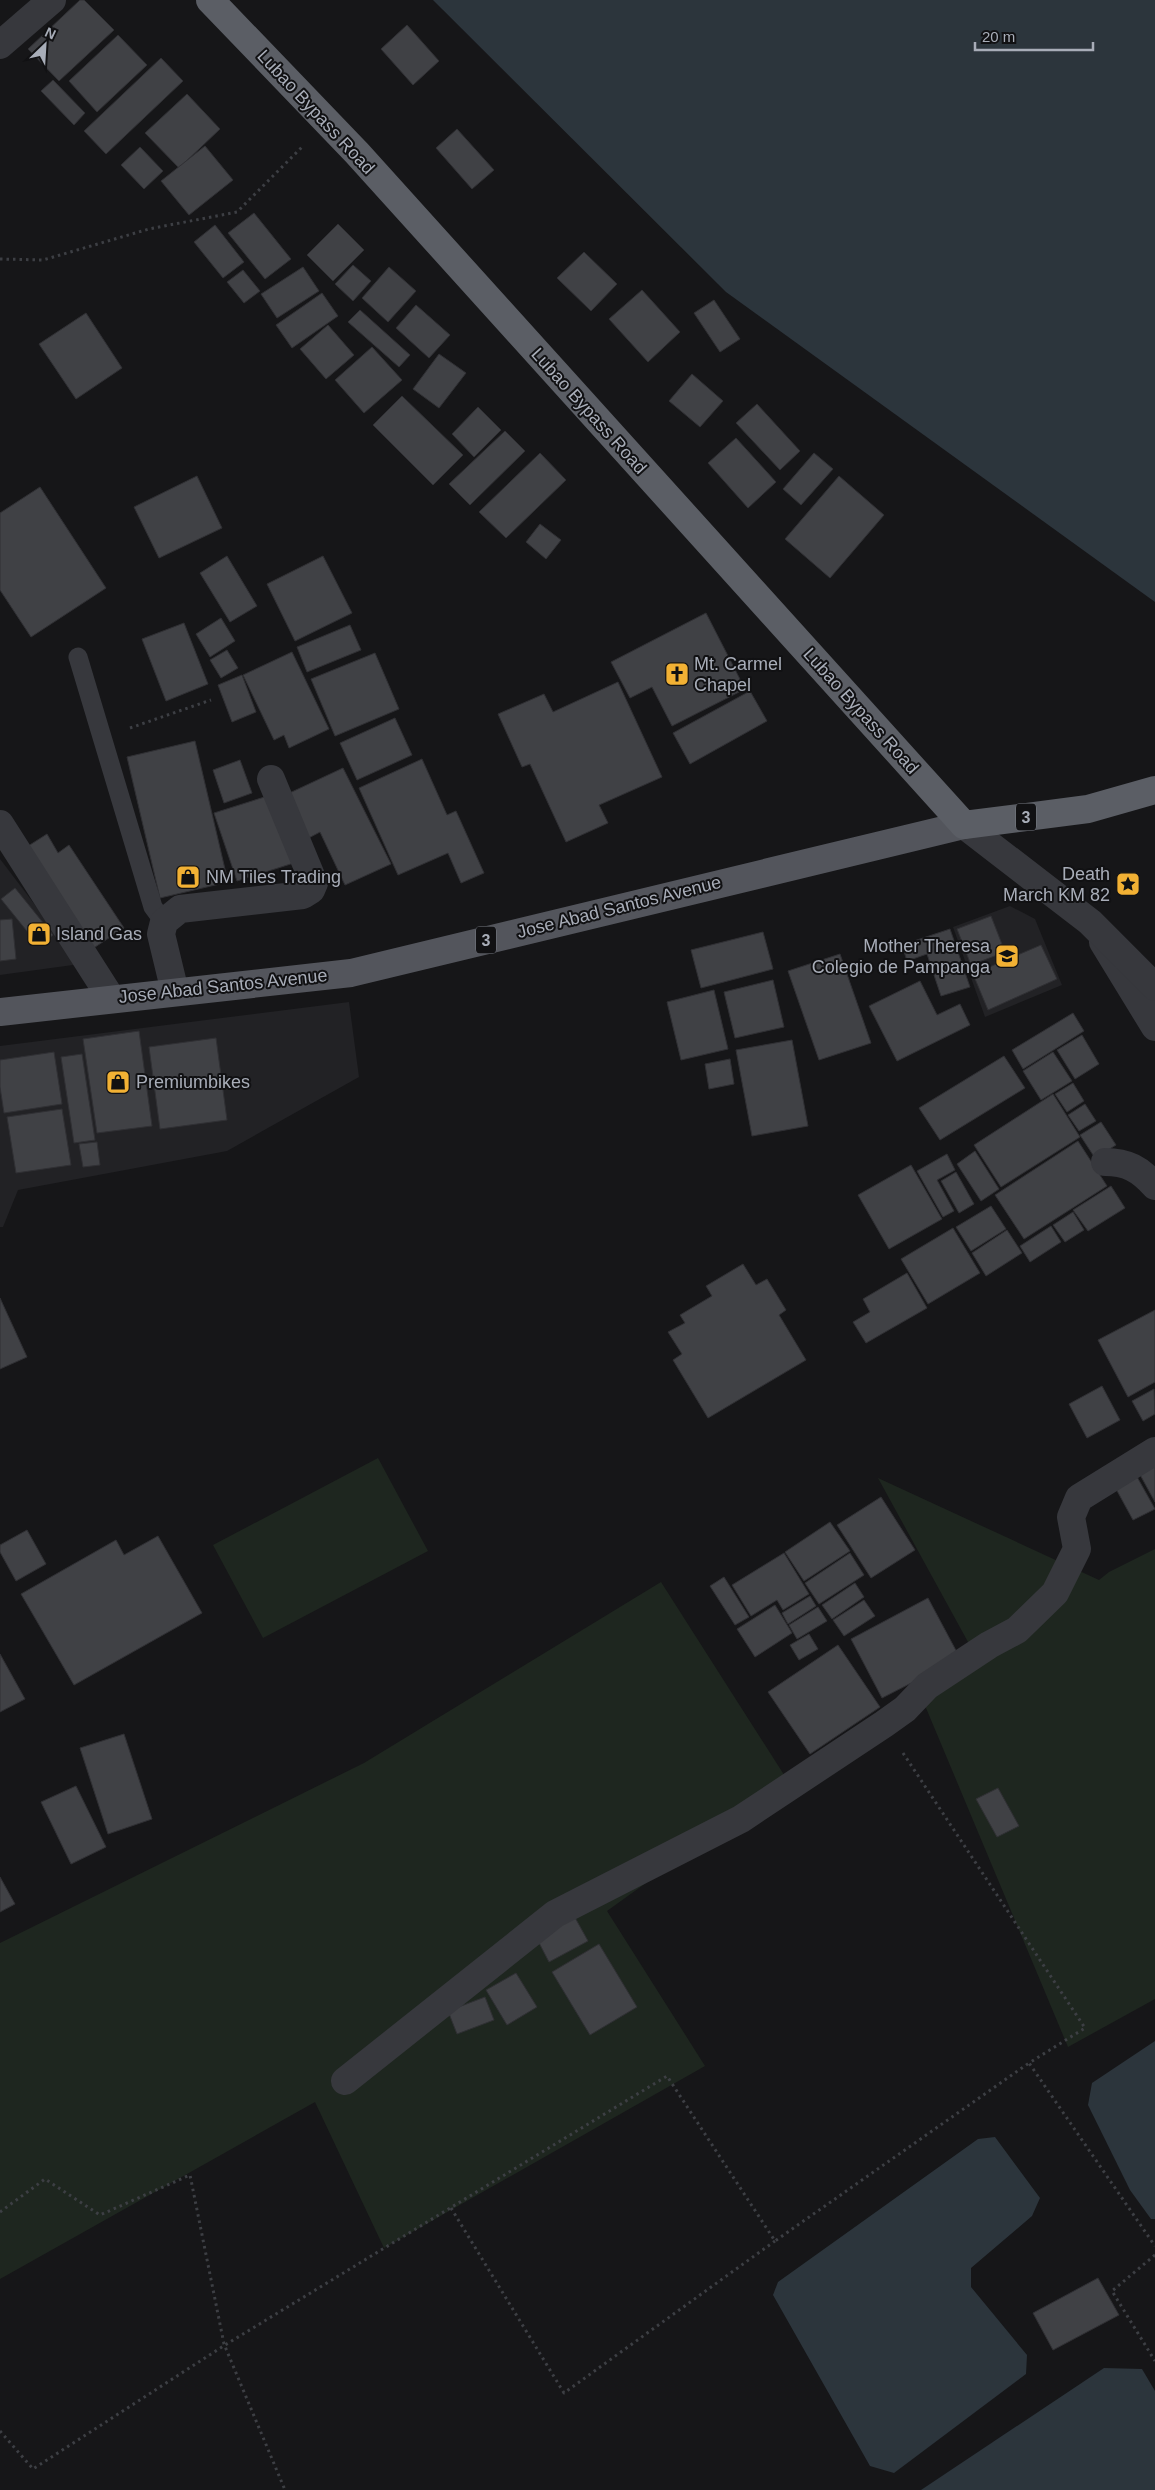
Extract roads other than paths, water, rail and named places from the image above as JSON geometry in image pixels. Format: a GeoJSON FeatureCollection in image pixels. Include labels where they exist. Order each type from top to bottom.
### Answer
{"type":"FeatureCollection","features":[{"type":"Feature","properties":{"kind":"highway","name":"Lubao Bypass Road"},"geometry":{"type":"LineString","coordinates":[[210,0],[327,123],[964,825]]}},
{"type":"Feature","properties":{"kind":"highway","name":"Jose Abad Santos Avenue"},"geometry":{"type":"LineString","coordinates":[[964,825],[1088,809],[1155,790]]}},
{"type":"Feature","properties":{"kind":"highway","name":"Jose Abad Santos Avenue"},"geometry":{"type":"LineString","coordinates":[[1088,809],[1155,811]]}},
{"type":"Feature","properties":{"kind":"main road","name":"Jose Abad Santos Avenue"},"geometry":{"type":"LineString","coordinates":[[0,1012],[111,998],[351,973],[964,825]]}},
{"type":"Feature","properties":{"kind":"street"},"geometry":{"type":"LineString","coordinates":[[0,45],[52,0]]}},
{"type":"Feature","properties":{"kind":"street"},"geometry":{"type":"LineString","coordinates":[[175,992],[161,934],[164,922],[180,909],[303,895],[311,890],[314,883],[270,779]]}},
{"type":"Feature","properties":{"kind":"street"},"geometry":{"type":"LineString","coordinates":[[0,824],[111,998]]}},
{"type":"Feature","properties":{"kind":"street"},"geometry":{"type":"LineString","coordinates":[[964,825],[1090,922],[1155,987]]}},
{"type":"Feature","properties":{"kind":"street"},"geometry":{"type":"LineString","coordinates":[[1090,922],[1155,1027]]}},
{"type":"Feature","properties":{"kind":"street"},"geometry":{"type":"LineString","coordinates":[[1105,1162],[1123,1162],[1143,1172],[1155,1186]]}},
{"type":"Feature","properties":{"kind":"street"},"geometry":{"type":"LineString","coordinates":[[345,2082],[555,1914],[741,1819],[905,1709],[927,1686],[988,1645],[1017,1630],[1055,1593],[1077,1549],[1071,1517],[1079,1498],[1155,1451]]}},
{"type":"Feature","properties":{"kind":"lane"},"geometry":{"type":"LineString","coordinates":[[78,657],[153,907],[164,922]]}},
{"type":"Feature","properties":{"kind":"place","name":"Mt. Carmel Chapel"},"geometry":{"type":"Point","coordinates":[677,674]}},
{"type":"Feature","properties":{"kind":"place","name":"NM Tiles Trading"},"geometry":{"type":"Point","coordinates":[188,877]}},
{"type":"Feature","properties":{"kind":"place","name":"Death March KM 82"},"geometry":{"type":"Point","coordinates":[1128,884]}},
{"type":"Feature","properties":{"kind":"place","name":"Island Gas"},"geometry":{"type":"Point","coordinates":[39,934]}},
{"type":"Feature","properties":{"kind":"place","name":"Mother Theresa Colegio de Pampanga"},"geometry":{"type":"Point","coordinates":[1007,956]}},
{"type":"Feature","properties":{"kind":"place","name":"Premiumbikes"},"geometry":{"type":"Point","coordinates":[118,1082]}}]}
